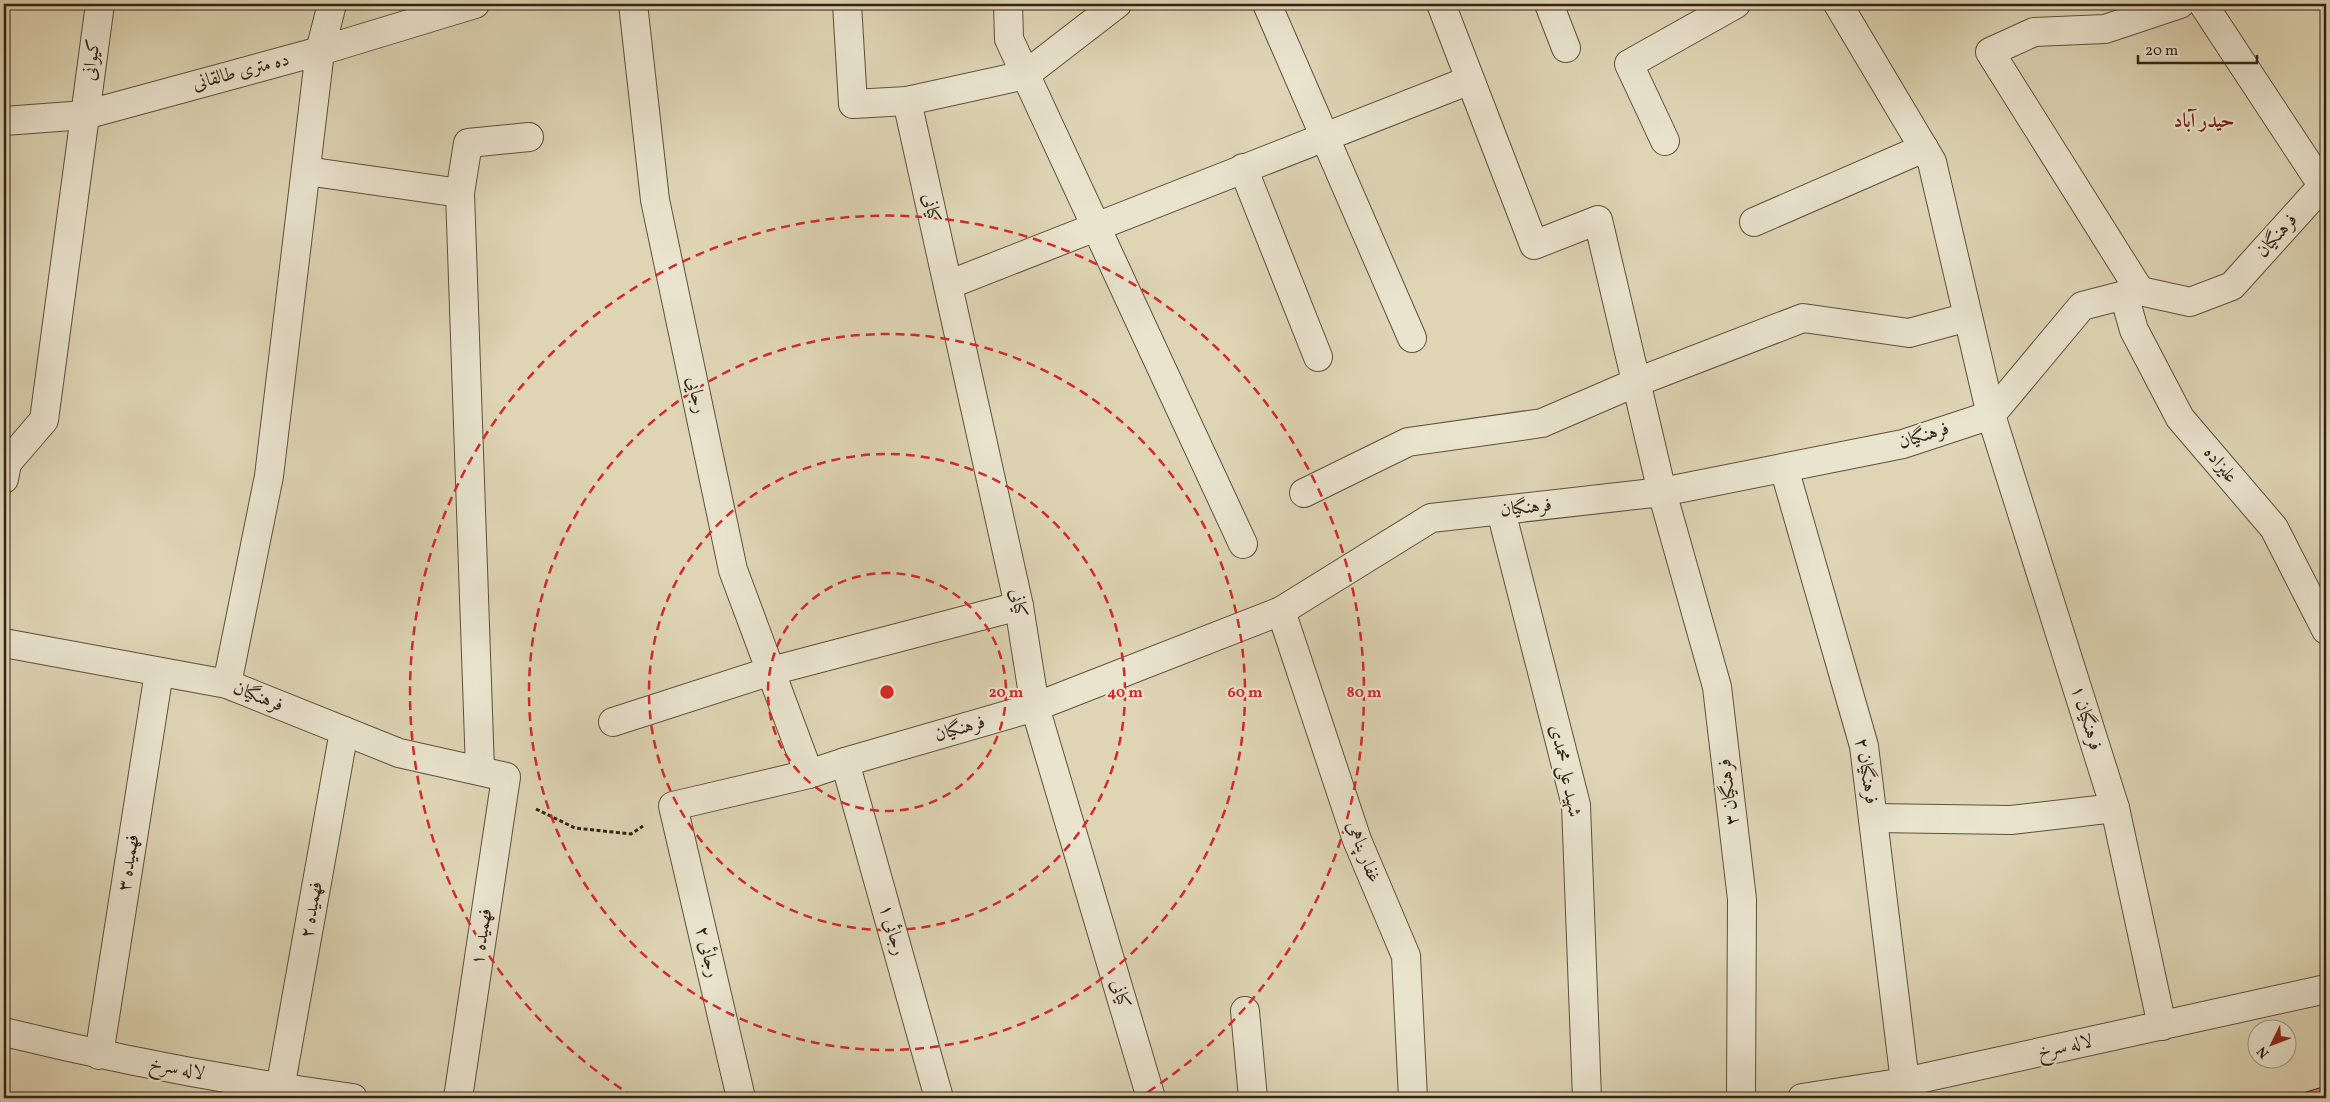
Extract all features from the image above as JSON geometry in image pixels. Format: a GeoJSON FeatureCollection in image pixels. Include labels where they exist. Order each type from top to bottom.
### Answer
{"type":"FeatureCollection","features":[{"type":"Feature","properties":{"kind":"street","name":"کیوانی"},"geometry":{"type":"LineString","coordinates":[[4,479],[7,463],[44,420],[100,4]]}},
{"type":"Feature","properties":{"kind":"street"},"geometry":{"type":"LineString","coordinates":[[227,684],[268,476],[320,51],[332,4]]}},
{"type":"Feature","properties":{"kind":"street","name":"ده متری طالقانی"},"geometry":{"type":"LineString","coordinates":[[4,121],[85,116],[320,51],[475,4]]}},
{"type":"Feature","properties":{"kind":"street","name":"رجایی"},"geometry":{"type":"LineString","coordinates":[[633,4],[657,210],[733,570],[809,774]]}},
{"type":"Feature","properties":{"kind":"street"},"geometry":{"type":"LineString","coordinates":[[847,4],[853,104],[907,102],[1025,75],[1117,4]]}},
{"type":"Feature","properties":{"kind":"street"},"geometry":{"type":"LineString","coordinates":[[1008,4],[1009,40],[1243,544]]}},
{"type":"Feature","properties":{"kind":"street"},"geometry":{"type":"LineString","coordinates":[[1267,4],[1412,338]]}},
{"type":"Feature","properties":{"kind":"street"},"geometry":{"type":"LineString","coordinates":[[948,285],[1470,80],[1441,4]]}},
{"type":"Feature","properties":{"kind":"street"},"geometry":{"type":"LineString","coordinates":[[1549,4],[1566,48]]}},
{"type":"Feature","properties":{"kind":"street"},"geometry":{"type":"LineString","coordinates":[[1665,141],[1629,64],[1736,4]]}},
{"type":"Feature","properties":{"kind":"street","name":"فرهنگیان ۱"},"geometry":{"type":"LineString","coordinates":[[1838,4],[1932,162],[1991,415],[2115,808],[2162,1026]]}},
{"type":"Feature","properties":{"kind":"street","name":"علیزاده"},"geometry":{"type":"LineString","coordinates":[[2180,4],[2105,29],[2034,32],[1990,52],[2132,293],[2134,330],[2180,418],[2274,528],[2326,630]]}},
{"type":"Feature","properties":{"kind":"street"},"geometry":{"type":"LineString","coordinates":[[2203,4],[2325,187]]}},
{"type":"Feature","properties":{"kind":"street","name":"فرهنگیان ۳"},"geometry":{"type":"LineString","coordinates":[[1470,80],[1534,245],[1598,220],[1662,492],[1717,687],[1742,898],[1741,1098]]}},
{"type":"Feature","properties":{"kind":"street","name":"کیانی"},"geometry":{"type":"LineString","coordinates":[[907,102],[1019,606],[1035,708],[1151,1098]]}},
{"type":"Feature","properties":{"kind":"street"},"geometry":{"type":"LineString","coordinates":[[480,770],[460,193],[468,143],[529,137]]}},
{"type":"Feature","properties":{"kind":"street"},"geometry":{"type":"LineString","coordinates":[[1754,222],[1924,148]]}},
{"type":"Feature","properties":{"kind":"street"},"geometry":{"type":"LineString","coordinates":[[1243,168],[1318,357]]}},
{"type":"Feature","properties":{"kind":"street"},"geometry":{"type":"LineString","coordinates":[[306,171],[460,193]]}},
{"type":"Feature","properties":{"kind":"street","name":"فرهنگیان"},"geometry":{"type":"LineString","coordinates":[[673,806],[809,774],[1035,708],[1281,612],[1431,518],[1662,492],[1903,444],[1991,415],[2082,306],[2132,293],[2190,302],[2232,286],[2325,187]]}},
{"type":"Feature","properties":{"kind":"street"},"geometry":{"type":"LineString","coordinates":[[1304,493],[1408,442],[1542,423],[1637,382],[1803,318],[1908,333],[1968,316]]}},
{"type":"Feature","properties":{"kind":"street","name":"فرهنگیان ۲"},"geometry":{"type":"LineString","coordinates":[[1784,468],[1864,746],[1905,1082]]}},
{"type":"Feature","properties":{"kind":"street","name":"شهید علی محمدی"},"geometry":{"type":"LineString","coordinates":[[1501,511],[1576,805],[1587,1098]]}},
{"type":"Feature","properties":{"kind":"street"},"geometry":{"type":"LineString","coordinates":[[613,722],[771,672],[1019,606]]}},
{"type":"Feature","properties":{"kind":"street","name":"غفار پناهی"},"geometry":{"type":"LineString","coordinates":[[1281,612],[1357,840],[1406,956],[1413,1098]]}},
{"type":"Feature","properties":{"kind":"street","name":"فرهنگیان"},"geometry":{"type":"LineString","coordinates":[[4,643],[227,684],[399,753],[480,770],[505,785]]}},
{"type":"Feature","properties":{"kind":"street","name":"فهمیده ۳"},"geometry":{"type":"LineString","coordinates":[[99,1055],[159,672]]}},
{"type":"Feature","properties":{"kind":"street","name":"فهمیده ۲"},"geometry":{"type":"LineString","coordinates":[[280,1088],[344,731]]}},
{"type":"Feature","properties":{"kind":"street","name":"رجائی ۱"},"geometry":{"type":"LineString","coordinates":[[845,762],[939,1098]]}},
{"type":"Feature","properties":{"kind":"street","name":"فهمیده ۱"},"geometry":{"type":"LineString","coordinates":[[458,1098],[505,785]]}},
{"type":"Feature","properties":{"kind":"street","name":"رجائی ۲"},"geometry":{"type":"LineString","coordinates":[[673,806],[741,1098]]}},
{"type":"Feature","properties":{"kind":"street"},"geometry":{"type":"LineString","coordinates":[[1873,818],[2011,820],[2115,808]]}},
{"type":"Feature","properties":{"kind":"street","name":"لاله سرخ"},"geometry":{"type":"LineString","coordinates":[[1802,1098],[1905,1082],[2326,989]]}},
{"type":"Feature","properties":{"kind":"street"},"geometry":{"type":"LineString","coordinates":[[1245,1011],[1253,1098]]}},
{"type":"Feature","properties":{"kind":"street","name":"لاله سرخ"},"geometry":{"type":"LineString","coordinates":[[4,1032],[99,1055],[280,1088],[353,1098]]}},
{"type":"Feature","properties":{"kind":"path"},"geometry":{"type":"LineString","coordinates":[[505,785],[575,828],[631,834],[673,806]]}},
{"type":"Feature","properties":{"kind":"building"},"geometry":{"type":"Polygon","coordinates":[[[2326,1086],[2326,1098],[2286,1098],[2326,1086]]]}},
{"type":"Feature","properties":{"kind":"district","name":"حیدر آباد"},"geometry":{"type":"Point","coordinates":[2204,122]}}]}
